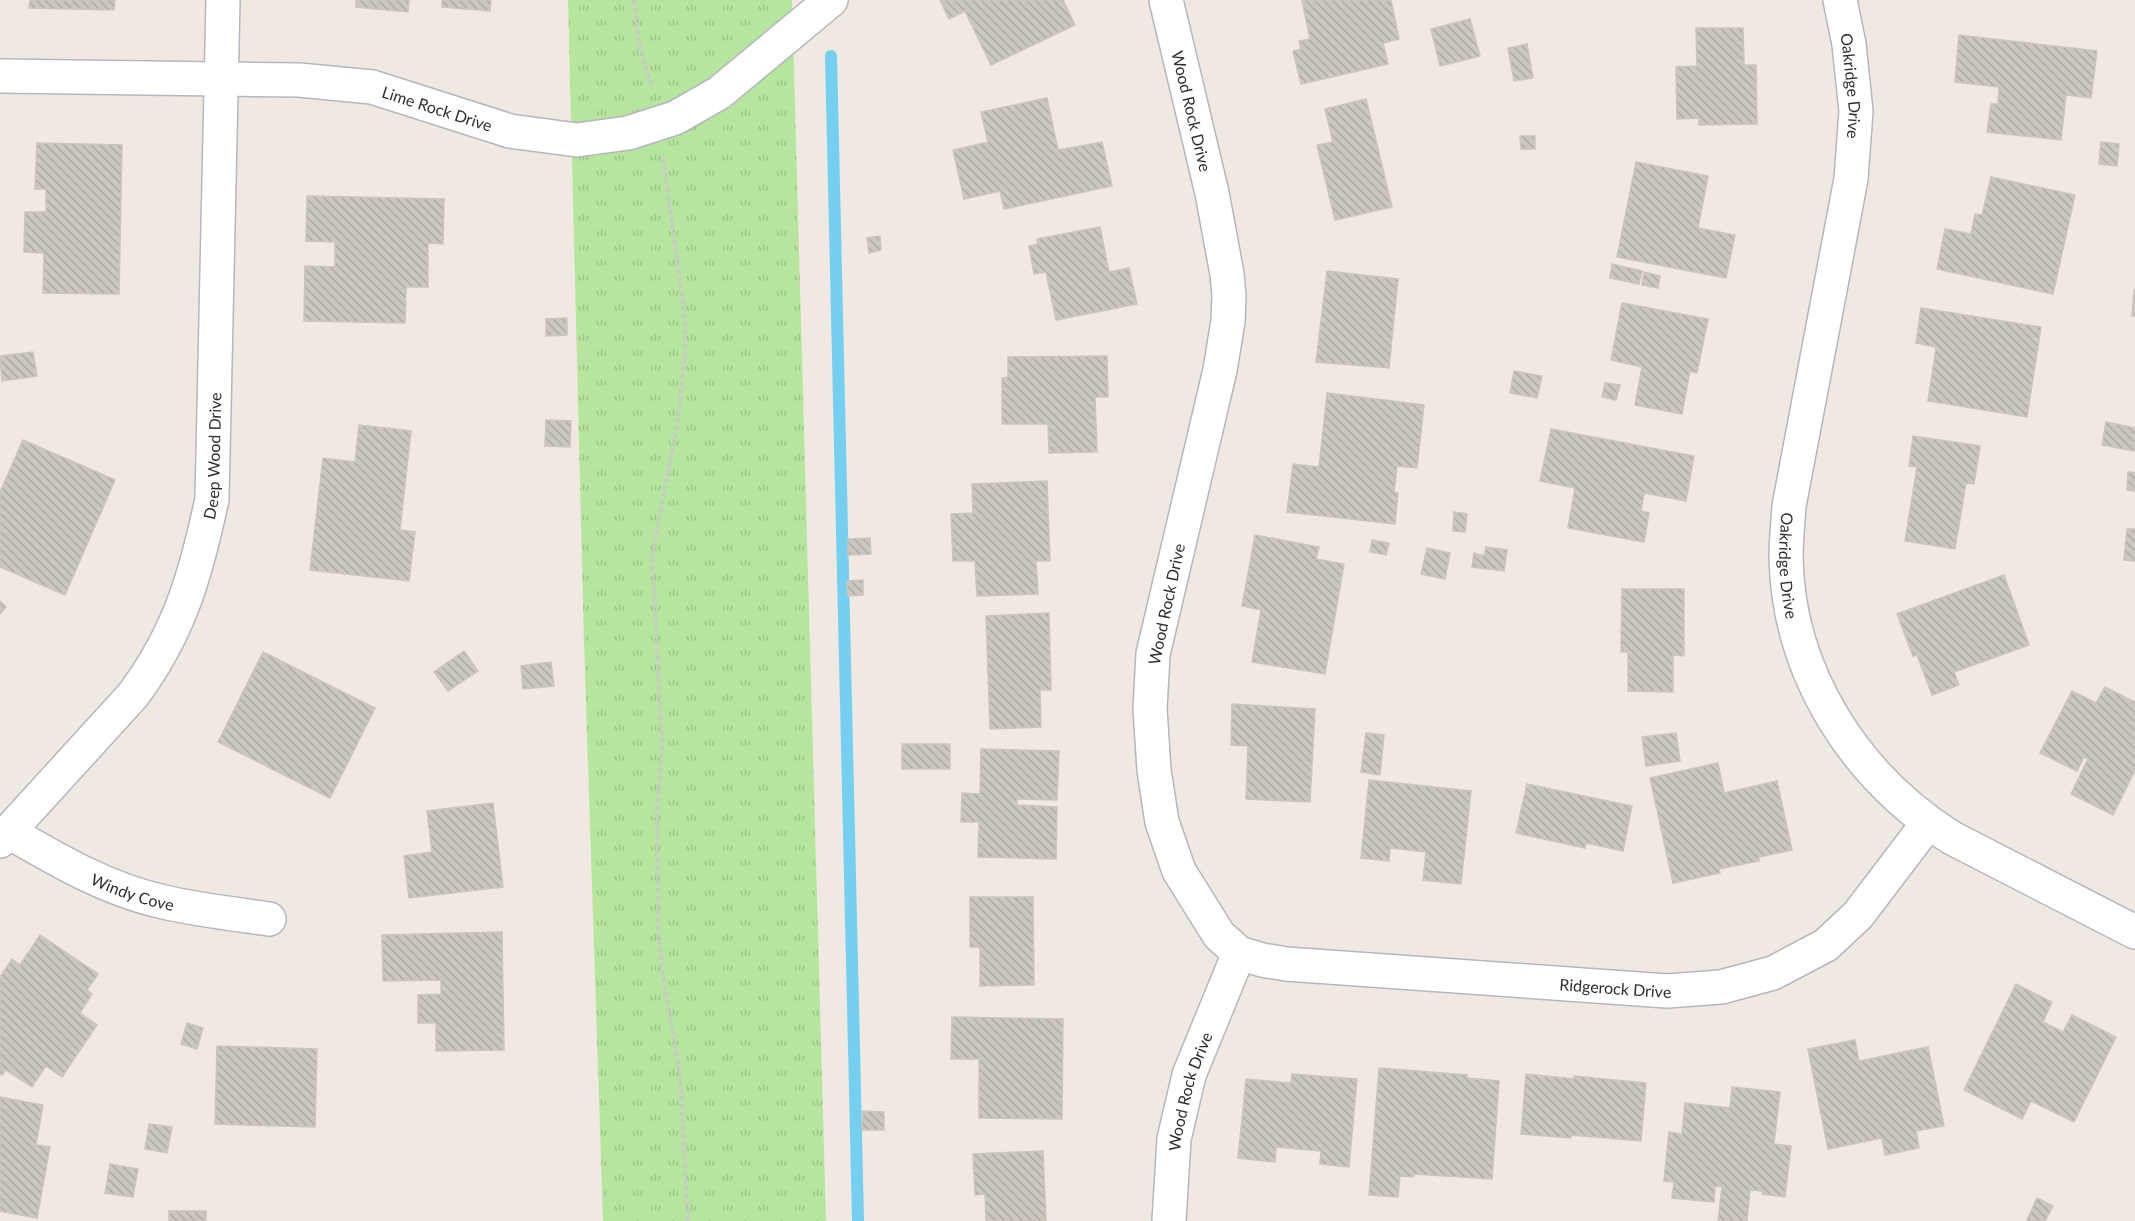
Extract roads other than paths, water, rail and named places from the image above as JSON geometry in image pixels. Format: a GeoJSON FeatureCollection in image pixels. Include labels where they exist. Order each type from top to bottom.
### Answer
{"type":"FeatureCollection","features":[{"type":"Feature","properties":{"kind":"street","name":"Deep Wood Drive"},"geometry":{"type":"LineString","coordinates":[[4,836],[133,695],[150,671],[179,617],[199,559],[212,499],[223,0]]}},
{"type":"Feature","properties":{"kind":"street","name":"Lime Rock Drive"},"geometry":{"type":"LineString","coordinates":[[0,76],[299,80],[372,87],[510,131],[577,140],[628,133],[675,118],[719,93],[831,0]]}},
{"type":"Feature","properties":{"kind":"street","name":"Wood Rock Drive"},"geometry":{"type":"LineString","coordinates":[[1166,0],[1212,193],[1229,296],[1228,321],[1220,370],[1153,654],[1150,709],[1154,770],[1162,822],[1179,871],[1219,935],[1239,953],[1189,1075],[1174,1139],[1169,1221]]}},
{"type":"Feature","properties":{"kind":"street","name":"Oakridge Drive"},"geometry":{"type":"LineString","coordinates":[[1840,0],[1849,44],[1856,111],[1851,179],[1790,506],[1786,556],[1790,605],[1802,653],[1813,680],[1842,734],[1871,772],[1928,823],[1952,838],[2135,932]]}},
{"type":"Feature","properties":{"kind":"street","name":"Ridgerock Drive"},"geometry":{"type":"LineString","coordinates":[[1239,953],[1286,964],[1667,991],[1721,987],[1773,973],[1826,945],[1858,915],[1928,823]]}},
{"type":"Feature","properties":{"kind":"street","name":"Windy Cove"},"geometry":{"type":"LineString","coordinates":[[4,836],[68,867],[162,902],[269,919]]}},
{"type":"Feature","properties":{"kind":"waterway"},"geometry":{"type":"LineString","coordinates":[[831,56],[858,1221]]}}]}
